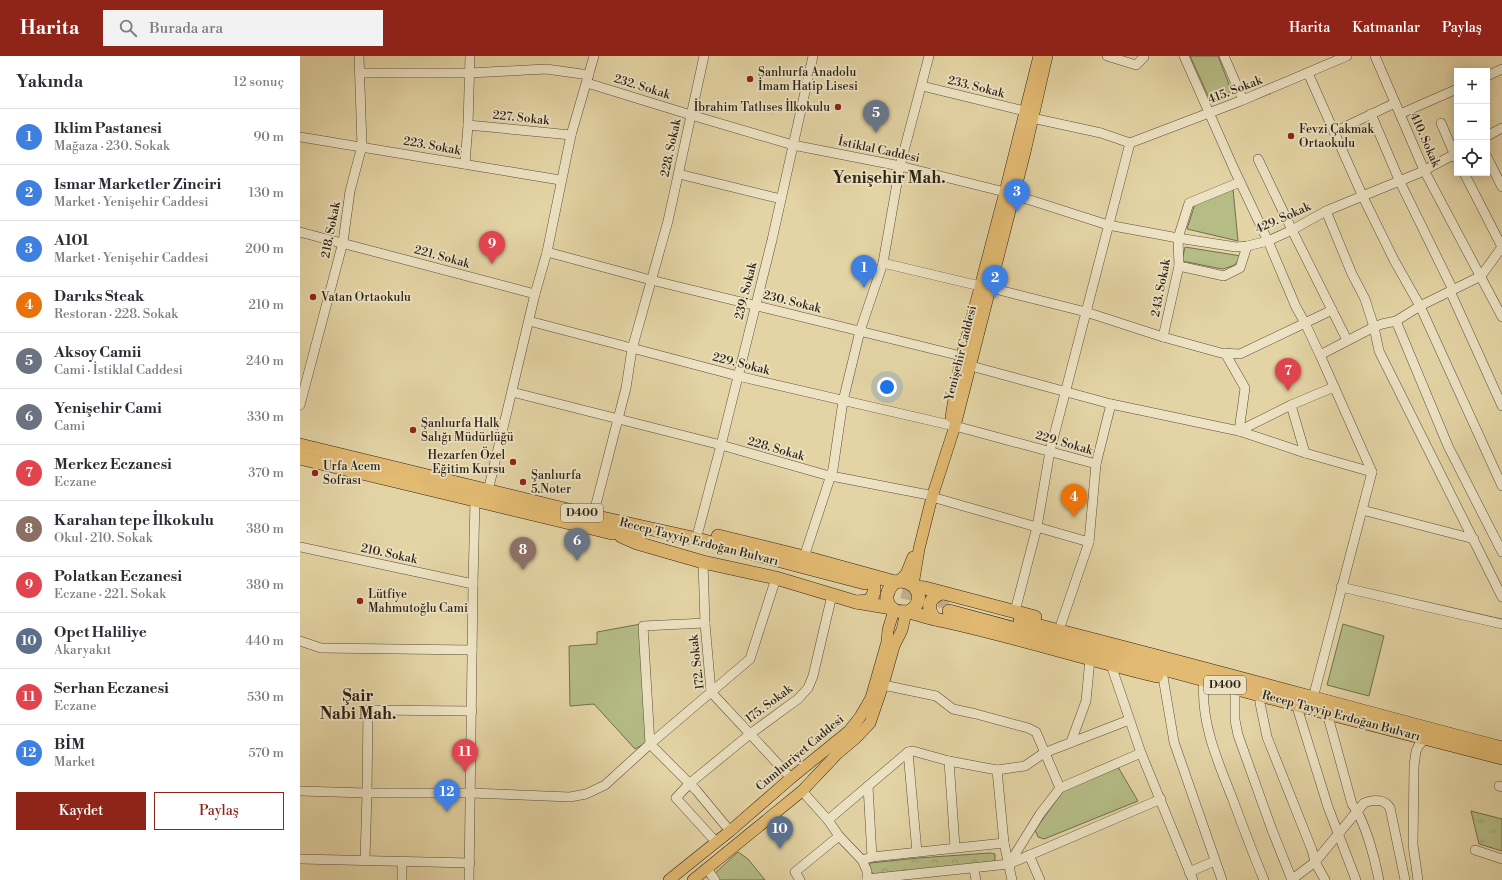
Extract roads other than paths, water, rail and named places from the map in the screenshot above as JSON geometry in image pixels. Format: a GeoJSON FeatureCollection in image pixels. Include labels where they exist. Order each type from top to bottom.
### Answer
{"type":"FeatureCollection","features":[{"type":"Feature","properties":{"kind":"highway","name":"Recep Tayyip Erdoğan Bulvarı"},"geometry":{"type":"LineString","coordinates":[[300,445],[488,491],[697,539],[866,583]]}},
{"type":"Feature","properties":{"kind":"highway","name":"Recep Tayyip Erdoğan Bulvarı"},"geometry":{"type":"LineString","coordinates":[[300,458],[612,533],[631,532],[866,583]]}},
{"type":"Feature","properties":{"kind":"highway"},"geometry":{"type":"LineString","coordinates":[[594,516],[607,513],[627,515],[804,557],[874,585],[873,596],[868,601],[862,603],[856,602]]}},
{"type":"Feature","properties":{"kind":"highway"},"geometry":{"type":"LineString","coordinates":[[612,533],[637,543],[703,562],[776,578],[856,602],[900,610],[1111,665],[1163,677],[1199,674]]}},
{"type":"Feature","properties":{"kind":"highway"},"geometry":{"type":"LineString","coordinates":[[866,583],[906,581],[946,602],[1015,612],[1107,636],[1199,674]]}},
{"type":"Feature","properties":{"kind":"highway"},"geometry":{"type":"LineString","coordinates":[[897,582],[888,589],[887,600],[900,610]]}},
{"type":"Feature","properties":{"kind":"highway"},"geometry":{"type":"LineString","coordinates":[[900,610],[915,606],[918,602],[918,596],[914,586]]}},
{"type":"Feature","properties":{"kind":"highway"},"geometry":{"type":"LineString","coordinates":[[935,619],[929,609],[930,604],[936,595],[946,602]]}},
{"type":"Feature","properties":{"kind":"highway","name":"Recep Tayyip Erdoğan Bulvarı"},"geometry":{"type":"LineString","coordinates":[[946,602],[1199,674],[1313,698],[1474,746],[1502,758]]}},
{"type":"Feature","properties":{"kind":"highway","name":"Recep Tayyip Erdoğan Bulvarı"},"geometry":{"type":"LineString","coordinates":[[1199,674],[1235,688],[1425,739],[1474,746],[1502,747]]}},
{"type":"Feature","properties":{"kind":"main road","name":"Yenişehir Caddesi"},"geometry":{"type":"LineString","coordinates":[[1029,115],[1039,56]]}},
{"type":"Feature","properties":{"kind":"main road","name":"Yenişehir Caddesi"},"geometry":{"type":"LineString","coordinates":[[952,426],[961,356],[985,287],[1029,115],[1047,56]]}},
{"type":"Feature","properties":{"kind":"main road","name":"Yenişehir Caddesi"},"geometry":{"type":"LineString","coordinates":[[897,582],[906,574],[915,550],[971,366],[985,287]]}},
{"type":"Feature","properties":{"kind":"main road","name":"Yenişehir Caddesi"},"geometry":{"type":"LineString","coordinates":[[914,586],[931,496]]}},
{"type":"Feature","properties":{"kind":"main road","name":"Cumhuriyet Caddesi"},"geometry":{"type":"LineString","coordinates":[[693,880],[802,791],[837,754],[856,738],[870,723],[884,685],[894,646],[902,630],[900,610]]}},
{"type":"Feature","properties":{"kind":"main road","name":"Cumhuriyet Caddesi"},"geometry":{"type":"LineString","coordinates":[[669,880],[849,731],[860,717],[871,698],[887,642],[888,630],[900,610]]}},
{"type":"Feature","properties":{"kind":"main road"},"geometry":{"type":"LineString","coordinates":[[1474,746],[1502,762]]}},
{"type":"Feature","properties":{"kind":"street","name":"218. Sokak"},"geometry":{"type":"LineString","coordinates":[[300,405],[343,242],[350,191],[362,146],[359,56]]}},
{"type":"Feature","properties":{"kind":"street"},"geometry":{"type":"LineString","coordinates":[[465,164],[470,56]]}},
{"type":"Feature","properties":{"kind":"street"},"geometry":{"type":"LineString","coordinates":[[488,491],[535,294],[547,252],[560,180],[571,135],[594,56]]}},
{"type":"Feature","properties":{"kind":"street","name":"228. Sokak"},"geometry":{"type":"LineString","coordinates":[[594,516],[626,388],[632,349],[668,221],[704,56]]}},
{"type":"Feature","properties":{"kind":"street","name":"239. Sokak"},"geometry":{"type":"LineString","coordinates":[[698,532],[721,445],[781,199],[813,56]]}},
{"type":"Feature","properties":{"kind":"street"},"geometry":{"type":"LineString","coordinates":[[804,557],[833,469],[843,401],[860,331],[883,263],[900,166],[922,86],[927,56]]}},
{"type":"Feature","properties":{"kind":"street"},"geometry":{"type":"LineString","coordinates":[[1107,56],[1136,65],[1145,56]]}},
{"type":"Feature","properties":{"kind":"street"},"geometry":{"type":"LineString","coordinates":[[1184,56],[1240,182],[1268,240],[1296,307],[1320,355],[1372,472],[1313,698]]}},
{"type":"Feature","properties":{"kind":"street"},"geometry":{"type":"LineString","coordinates":[[1224,56],[1244,100]]}},
{"type":"Feature","properties":{"kind":"street","name":"415. Sokak"},"geometry":{"type":"LineString","coordinates":[[1130,143],[1244,100],[1347,56]]}},
{"type":"Feature","properties":{"kind":"street","name":"410. Sokak"},"geometry":{"type":"LineString","coordinates":[[1375,56],[1424,170],[1502,317]]}},
{"type":"Feature","properties":{"kind":"street","name":"232. Sokak"},"geometry":{"type":"LineString","coordinates":[[360,73],[469,72],[546,69],[588,79],[691,115]]}},
{"type":"Feature","properties":{"kind":"street"},"geometry":{"type":"LineString","coordinates":[[1490,75],[1502,69]]}},
{"type":"Feature","properties":{"kind":"street"},"geometry":{"type":"LineString","coordinates":[[1308,73],[1363,197],[1394,260],[1420,306],[1502,486]]}},
{"type":"Feature","properties":{"kind":"street","name":"233. Sokak"},"geometry":{"type":"LineString","coordinates":[[922,86],[1101,133],[1130,143]]}},
{"type":"Feature","properties":{"kind":"street"},"geometry":{"type":"LineString","coordinates":[[1400,114],[1454,90]]}},
{"type":"Feature","properties":{"kind":"street"},"geometry":{"type":"LineString","coordinates":[[1334,132],[1395,103]]}},
{"type":"Feature","properties":{"kind":"street"},"geometry":{"type":"LineString","coordinates":[[1371,114],[1400,182],[1452,290],[1502,406]]}},
{"type":"Feature","properties":{"kind":"street","name":"İstiklal Caddesi"},"geometry":{"type":"LineString","coordinates":[[691,115],[793,145],[900,166],[1010,193],[1108,225]]}},
{"type":"Feature","properties":{"kind":"street"},"geometry":{"type":"LineString","coordinates":[[1441,123],[1454,152]]}},
{"type":"Feature","properties":{"kind":"street","name":"227. Sokak"},"geometry":{"type":"LineString","coordinates":[[468,124],[571,135]]}},
{"type":"Feature","properties":{"kind":"street"},"geometry":{"type":"LineString","coordinates":[[1490,134],[1502,128]]}},
{"type":"Feature","properties":{"kind":"street","name":"223. Sokak"},"geometry":{"type":"LineString","coordinates":[[300,137],[362,146],[560,180]]}},
{"type":"Feature","properties":{"kind":"street"},"geometry":{"type":"LineString","coordinates":[[1015,612],[1037,527],[1050,451],[1130,143]]}},
{"type":"Feature","properties":{"kind":"street","name":"429. Sokak"},"geometry":{"type":"LineString","coordinates":[[1108,225],[1236,247],[1247,246],[1268,240],[1292,230],[1326,211],[1400,182],[1454,157]]}},
{"type":"Feature","properties":{"kind":"street"},"geometry":{"type":"LineString","coordinates":[[1258,159],[1347,340]]}},
{"type":"Feature","properties":{"kind":"street"},"geometry":{"type":"LineString","coordinates":[[1490,163],[1502,187]]}},
{"type":"Feature","properties":{"kind":"street"},"geometry":{"type":"LineString","coordinates":[[679,174],[781,199]]}},
{"type":"Feature","properties":{"kind":"street"},"geometry":{"type":"LineString","coordinates":[[1320,355],[1374,327],[1396,321],[1420,306],[1481,276],[1501,250],[1465,176]]}},
{"type":"Feature","properties":{"kind":"street","name":"243. Sokak"},"geometry":{"type":"LineString","coordinates":[[1163,337],[1179,266],[1178,238],[1189,203],[1240,182]]}},
{"type":"Feature","properties":{"kind":"street"},"geometry":{"type":"LineString","coordinates":[[1326,211],[1352,274],[1365,299],[1374,327],[1379,352],[1502,597]]}},
{"type":"Feature","properties":{"kind":"street","name":"221. Sokak"},"geometry":{"type":"LineString","coordinates":[[300,232],[343,242],[535,294]]}},
{"type":"Feature","properties":{"kind":"street"},"geometry":{"type":"LineString","coordinates":[[1179,266],[1224,276],[1240,268],[1247,246]]}},
{"type":"Feature","properties":{"kind":"street","name":"230. Sokak"},"geometry":{"type":"LineString","coordinates":[[547,252],[651,280],[961,356]]}},
{"type":"Feature","properties":{"kind":"street"},"geometry":{"type":"LineString","coordinates":[[883,263],[1086,312],[1163,337],[1225,353],[1240,354],[1332,310]]}},
{"type":"Feature","properties":{"kind":"street","name":"229. Sokak"},"geometry":{"type":"LineString","coordinates":[[529,321],[738,376],[952,426],[1096,464]]}},
{"type":"Feature","properties":{"kind":"street"},"geometry":{"type":"LineString","coordinates":[[1396,321],[1448,446],[1502,552]]}},
{"type":"Feature","properties":{"kind":"street"},"geometry":{"type":"LineString","coordinates":[[1225,353],[1245,388],[1239,431]]}},
{"type":"Feature","properties":{"kind":"street"},"geometry":{"type":"LineString","coordinates":[[971,366],[1111,404],[1239,431],[1306,453],[1372,472]]}},
{"type":"Feature","properties":{"kind":"street"},"geometry":{"type":"LineString","coordinates":[[1239,431],[1291,405],[1334,387]]}},
{"type":"Feature","properties":{"kind":"street","name":"228. Sokak"},"geometry":{"type":"LineString","coordinates":[[512,392],[721,445],[831,476],[931,496],[1089,542]]}},
{"type":"Feature","properties":{"kind":"street"},"geometry":{"type":"LineString","coordinates":[[1061,624],[1089,542],[1096,464],[1111,404]]}},
{"type":"Feature","properties":{"kind":"street"},"geometry":{"type":"LineString","coordinates":[[1291,405],[1306,453]]}},
{"type":"Feature","properties":{"kind":"street"},"geometry":{"type":"LineString","coordinates":[[470,880],[472,584],[475,500]]}},
{"type":"Feature","properties":{"kind":"street"},"geometry":{"type":"LineString","coordinates":[[1362,510],[1474,539]]}},
{"type":"Feature","properties":{"kind":"street","name":"210. Sokak"},"geometry":{"type":"LineString","coordinates":[[300,546],[472,584]]}},
{"type":"Feature","properties":{"kind":"street","name":"172. Sokak"},"geometry":{"type":"LineString","coordinates":[[703,562],[705,623],[711,692],[791,778]]}},
{"type":"Feature","properties":{"kind":"street"},"geometry":{"type":"LineString","coordinates":[[300,791],[367,793],[471,793],[570,797],[586,794],[605,785],[650,744],[750,659],[776,578]]}},
{"type":"Feature","properties":{"kind":"street"},"geometry":{"type":"LineString","coordinates":[[1342,588],[1502,624]]}},
{"type":"Feature","properties":{"kind":"street","name":"175. Sokak"},"geometry":{"type":"LineString","coordinates":[[716,842],[676,798],[689,784],[750,734],[798,699],[808,688],[813,676],[832,595]]}},
{"type":"Feature","properties":{"kind":"street"},"geometry":{"type":"LineString","coordinates":[[705,623],[643,626],[650,744],[696,790],[730,831]]}},
{"type":"Feature","properties":{"kind":"street"},"geometry":{"type":"LineString","coordinates":[[300,641],[321,648],[472,650]]}},
{"type":"Feature","properties":{"kind":"street"},"geometry":{"type":"LineString","coordinates":[[1071,742],[1086,701],[1090,659]]}},
{"type":"Feature","properties":{"kind":"street"},"geometry":{"type":"LineString","coordinates":[[1111,665],[1141,753],[1161,799],[1191,876],[1215,861]]}},
{"type":"Feature","properties":{"kind":"street"},"geometry":{"type":"LineString","coordinates":[[1199,674],[1213,749],[1264,880]]}},
{"type":"Feature","properties":{"kind":"street"},"geometry":{"type":"LineString","coordinates":[[1163,677],[1174,742],[1222,880]]}},
{"type":"Feature","properties":{"kind":"street"},"geometry":{"type":"LineString","coordinates":[[884,685],[936,696],[952,709],[1028,728],[1036,732],[1060,788]]}},
{"type":"Feature","properties":{"kind":"street"},"geometry":{"type":"LineString","coordinates":[[1235,688],[1235,720],[1238,735],[1269,824],[1292,880],[1315,862],[1339,832],[1367,802],[1374,801],[1388,804],[1405,880]]}},
{"type":"Feature","properties":{"kind":"street"},"geometry":{"type":"LineString","coordinates":[[1260,695],[1267,737],[1312,850],[1315,862],[1325,880]]}},
{"type":"Feature","properties":{"kind":"street"},"geometry":{"type":"LineString","coordinates":[[1296,704],[1328,807],[1339,832],[1356,880]]}},
{"type":"Feature","properties":{"kind":"street"},"geometry":{"type":"LineString","coordinates":[[365,860],[368,710],[472,711]]}},
{"type":"Feature","properties":{"kind":"street"},"geometry":{"type":"LineString","coordinates":[[1327,713],[1352,804],[1358,811],[1377,869],[1379,880]]}},
{"type":"Feature","properties":{"kind":"street"},"geometry":{"type":"LineString","coordinates":[[828,820],[908,752],[913,751],[949,761],[997,770],[1025,766],[1044,753],[1129,720]]}},
{"type":"Feature","properties":{"kind":"street"},"geometry":{"type":"LineString","coordinates":[[1418,880],[1414,860],[1414,766],[1416,751],[1425,739]]}},
{"type":"Feature","properties":{"kind":"street"},"geometry":{"type":"LineString","coordinates":[[908,752],[917,852]]}},
{"type":"Feature","properties":{"kind":"street"},"geometry":{"type":"LineString","coordinates":[[1009,864],[1040,814],[1060,788],[1141,753]]}},
{"type":"Feature","properties":{"kind":"street"},"geometry":{"type":"LineString","coordinates":[[949,761],[956,847]]}},
{"type":"Feature","properties":{"kind":"street"},"geometry":{"type":"LineString","coordinates":[[997,770],[1004,843],[1012,880]]}},
{"type":"Feature","properties":{"kind":"street"},"geometry":{"type":"LineString","coordinates":[[868,786],[872,857]]}},
{"type":"Feature","properties":{"kind":"street"},"geometry":{"type":"LineString","coordinates":[[802,791],[828,820],[839,836],[862,860],[866,871],[867,880],[902,878],[1009,864],[1161,799]]}},
{"type":"Feature","properties":{"kind":"street"},"geometry":{"type":"LineString","coordinates":[[800,880],[795,872],[839,836]]}},
{"type":"Feature","properties":{"kind":"street"},"geometry":{"type":"LineString","coordinates":[[862,860],[872,857],[1004,843]]}},
{"type":"Feature","properties":{"kind":"street"},"geometry":{"type":"LineString","coordinates":[[1475,850],[1502,859]]}},
{"type":"Feature","properties":{"kind":"street"},"geometry":{"type":"LineString","coordinates":[[1029,855],[1040,880]]}},
{"type":"Feature","properties":{"kind":"street"},"geometry":{"type":"LineString","coordinates":[[300,859],[470,863]]}},
{"type":"Feature","properties":{"kind":"street"},"geometry":{"type":"LineString","coordinates":[[402,861],[402,880]]}},
{"type":"Feature","properties":{"kind":"street"},"geometry":{"type":"LineString","coordinates":[[707,869],[715,880]]}},
{"type":"Feature","properties":{"kind":"street"},"geometry":{"type":"LineString","coordinates":[[974,869],[976,880]]}},
{"type":"Feature","properties":{"kind":"tunnel"},"geometry":{"type":"LineString","coordinates":[[865,583],[949,603]]}},
{"type":"Feature","properties":{"kind":"place","name":"Şanlıurfa Anadolu İmam Hatip Lisesi"},"geometry":{"type":"Point","coordinates":[750,79]}},
{"type":"Feature","properties":{"kind":"place","name":"İbrahim Tatlıses İlkokulu"},"geometry":{"type":"Point","coordinates":[838,107]}},
{"type":"Feature","properties":{"kind":"place","name":"Aksoy Camii"},"geometry":{"type":"Point","coordinates":[876,133]}},
{"type":"Feature","properties":{"kind":"place","name":"Fevzi Çakmak Ortaokulu"},"geometry":{"type":"Point","coordinates":[1291,136]}},
{"type":"Feature","properties":{"kind":"place","name":"A101"},"geometry":{"type":"Point","coordinates":[1017,212]}},
{"type":"Feature","properties":{"kind":"place","name":"Polatkan Eczanesi"},"geometry":{"type":"Point","coordinates":[492,264]}},
{"type":"Feature","properties":{"kind":"place","name":"Iklim Pastanesi"},"geometry":{"type":"Point","coordinates":[864,288]}},
{"type":"Feature","properties":{"kind":"place","name":"Vatan Ortaokulu"},"geometry":{"type":"Point","coordinates":[313,297]}},
{"type":"Feature","properties":{"kind":"place","name":"Ismar Marketler Zinciri"},"geometry":{"type":"Point","coordinates":[995,298]}},
{"type":"Feature","properties":{"kind":"place","name":"Merkez Eczanesi"},"geometry":{"type":"Point","coordinates":[1288,391]}},
{"type":"Feature","properties":{"kind":"place","name":"Şanlıurfa Halk Salığı Müdürlüğü"},"geometry":{"type":"Point","coordinates":[413,430]}},
{"type":"Feature","properties":{"kind":"place","name":"Hezarfen Özel Eğitim Kursu"},"geometry":{"type":"Point","coordinates":[513,462]}},
{"type":"Feature","properties":{"kind":"place","name":"Urfa Acem Sofrası"},"geometry":{"type":"Point","coordinates":[315,473]}},
{"type":"Feature","properties":{"kind":"place","name":"Şanlıurfa 5.Noter"},"geometry":{"type":"Point","coordinates":[523,482]}},
{"type":"Feature","properties":{"kind":"place","name":"Darıks Steak"},"geometry":{"type":"Point","coordinates":[1074,517]}},
{"type":"Feature","properties":{"kind":"place","name":"Yenişehir Cami"},"geometry":{"type":"Point","coordinates":[577,561]}},
{"type":"Feature","properties":{"kind":"place","name":"Karahan tepe İlkokulu"},"geometry":{"type":"Point","coordinates":[523,570]}},
{"type":"Feature","properties":{"kind":"place","name":"Lütfiye Mahmutoğlu Cami"},"geometry":{"type":"Point","coordinates":[360,601]}},
{"type":"Feature","properties":{"kind":"place","name":"Serhan Eczanesi"},"geometry":{"type":"Point","coordinates":[465,772]}},
{"type":"Feature","properties":{"kind":"place","name":"BİM"},"geometry":{"type":"Point","coordinates":[447,812]}},
{"type":"Feature","properties":{"kind":"place","name":"Opet Haliliye"},"geometry":{"type":"Point","coordinates":[780,849]}},
{"type":"Feature","properties":{"kind":"district","name":"Yenişehir Mah."},"geometry":{"type":"Point","coordinates":[889,178]}},
{"type":"Feature","properties":{"kind":"district","name":"Şair Nabi Mah."},"geometry":{"type":"Point","coordinates":[358,705]}}]}
